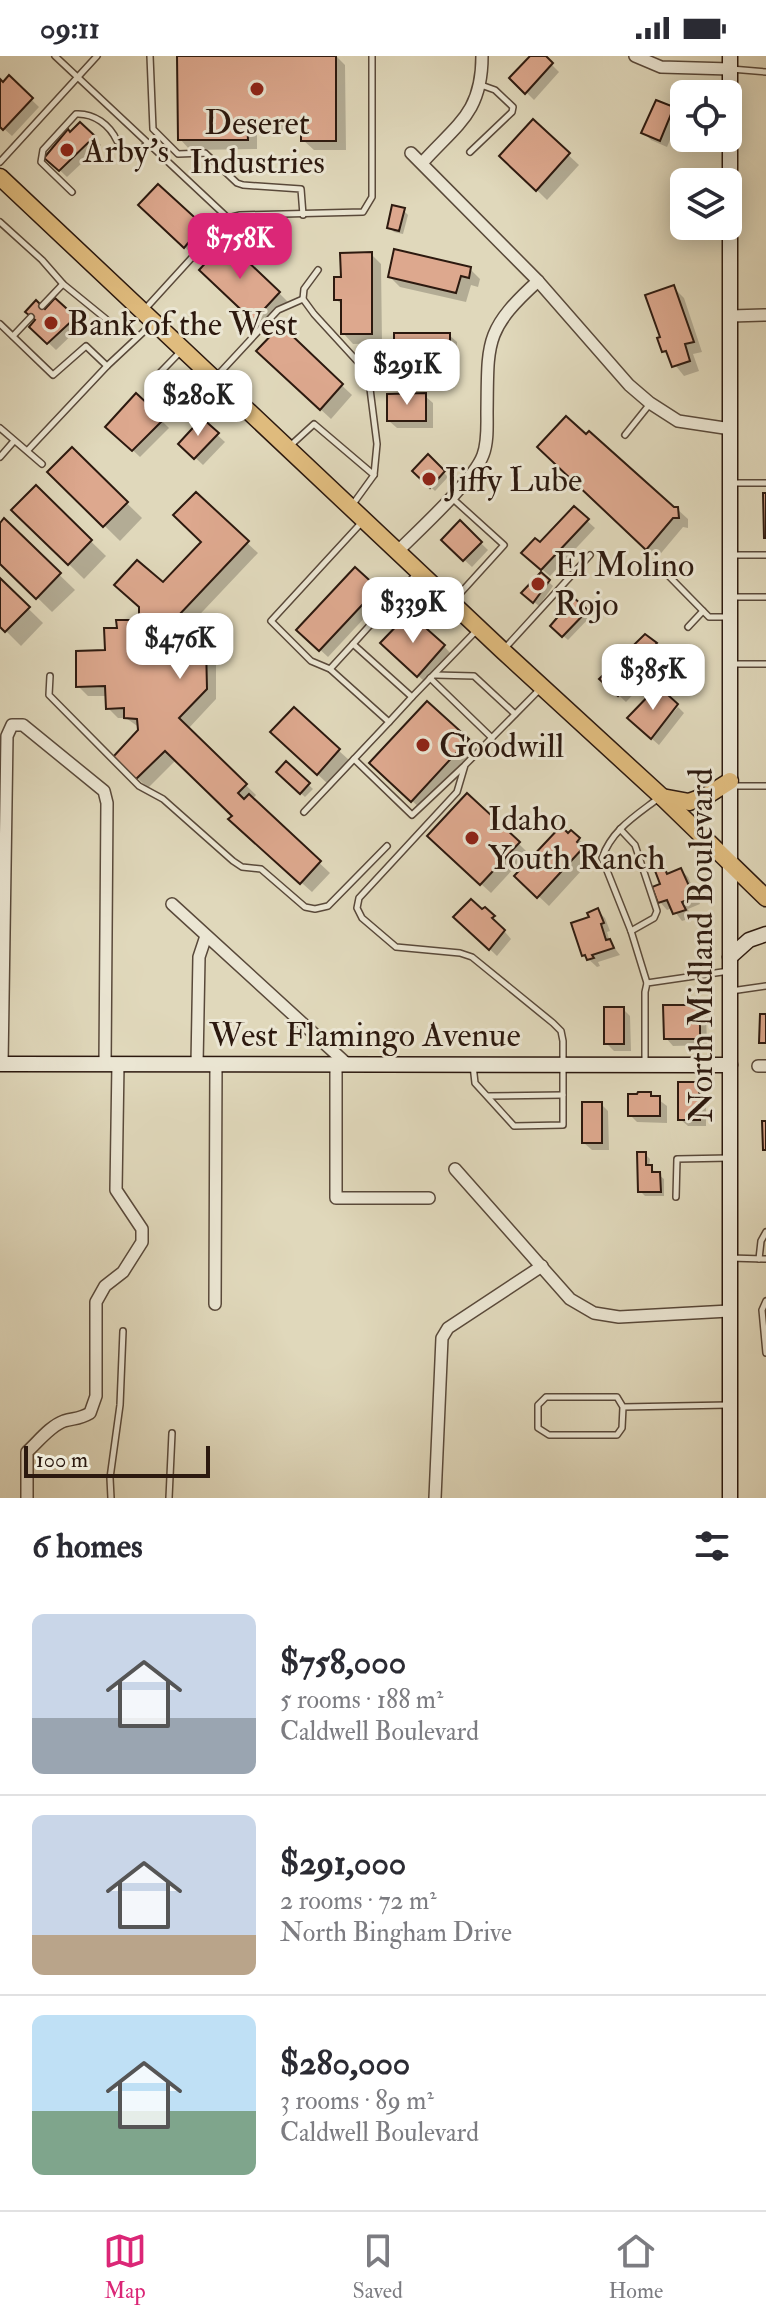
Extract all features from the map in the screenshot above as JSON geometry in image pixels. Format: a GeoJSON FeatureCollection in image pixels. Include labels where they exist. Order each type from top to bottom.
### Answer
{"type":"FeatureCollection","features":[{"type":"Feature","properties":{"kind":"main road"},"geometry":{"type":"LineString","coordinates":[[0,177],[766,898]]}},
{"type":"Feature","properties":{"kind":"main road"},"geometry":{"type":"LineString","coordinates":[[661,796],[689,802],[730,783]]}},
{"type":"Feature","properties":{"kind":"street"},"geometry":{"type":"LineString","coordinates":[[422,163],[476,101],[481,85],[482,56]]}},
{"type":"Feature","properties":{"kind":"street"},"geometry":{"type":"LineString","coordinates":[[635,56],[661,67],[730,63]]}},
{"type":"Feature","properties":{"kind":"street","name":"North Midland Boulevard"},"geometry":{"type":"LineString","coordinates":[[730,63],[730,1498]]}},
{"type":"Feature","properties":{"kind":"street"},"geometry":{"type":"LineString","coordinates":[[411,153],[538,281],[629,385],[678,421],[731,429]]}},
{"type":"Feature","properties":{"kind":"street"},"geometry":{"type":"LineString","coordinates":[[397,552],[472,473],[483,455],[487,361],[493,334],[507,311],[538,281]]}},
{"type":"Feature","properties":{"kind":"street"},"geometry":{"type":"LineString","coordinates":[[731,316],[766,315]]}},
{"type":"Feature","properties":{"kind":"street"},"geometry":{"type":"LineString","coordinates":[[1,1064],[7,736],[12,725],[23,725],[104,791],[107,803],[116,1190],[142,1229],[142,1242],[123,1272],[105,1286],[96,1302],[96,1396],[90,1413],[55,1426],[27,1452],[27,1498]]}},
{"type":"Feature","properties":{"kind":"street"},"geometry":{"type":"LineString","coordinates":[[172,904],[341,1064],[336,1198],[429,1198]]}},
{"type":"Feature","properties":{"kind":"street"},"geometry":{"type":"LineString","coordinates":[[730,964],[749,940],[766,934]]}},
{"type":"Feature","properties":{"kind":"street"},"geometry":{"type":"LineString","coordinates":[[197,1064],[199,957],[206,936]]}},
{"type":"Feature","properties":{"kind":"street","name":"West Flamingo Avenue"},"geometry":{"type":"LineString","coordinates":[[1,1064],[730,1065]]}},
{"type":"Feature","properties":{"kind":"street"},"geometry":{"type":"LineString","coordinates":[[215,1304],[216,1064]]}},
{"type":"Feature","properties":{"kind":"street"},"geometry":{"type":"LineString","coordinates":[[455,1169],[570,1299],[594,1313],[619,1317],[729,1311]]}},
{"type":"Feature","properties":{"kind":"street"},"geometry":{"type":"LineString","coordinates":[[435,1498],[442,1338],[448,1328],[542,1266]]}},
{"type":"Feature","properties":{"kind":"lane"},"geometry":{"type":"LineString","coordinates":[[55,56],[228,218]]}},
{"type":"Feature","properties":{"kind":"lane"},"geometry":{"type":"LineString","coordinates":[[0,162],[97,56]]}},
{"type":"Feature","properties":{"kind":"lane"},"geometry":{"type":"LineString","coordinates":[[150,56],[153,129],[178,154],[205,153],[237,183],[301,189],[303,215]]}},
{"type":"Feature","properties":{"kind":"lane"},"geometry":{"type":"LineString","coordinates":[[28,450],[107,366],[228,218],[240,215],[363,212],[372,197],[372,56]]}},
{"type":"Feature","properties":{"kind":"lane"},"geometry":{"type":"LineString","coordinates":[[730,63],[766,72]]}},
{"type":"Feature","properties":{"kind":"lane"},"geometry":{"type":"LineString","coordinates":[[470,152],[512,112],[513,107],[495,90],[481,85]]}},
{"type":"Feature","properties":{"kind":"lane"},"geometry":{"type":"LineString","coordinates":[[72,192],[41,162],[43,150],[76,114],[89,113],[112,130],[117,141]]}},
{"type":"Feature","properties":{"kind":"lane"},"geometry":{"type":"LineString","coordinates":[[135,155],[148,143]]}},
{"type":"Feature","properties":{"kind":"lane"},"geometry":{"type":"LineString","coordinates":[[0,222],[63,284],[106,319]]}},
{"type":"Feature","properties":{"kind":"lane"},"geometry":{"type":"LineString","coordinates":[[318,270],[304,289],[303,299],[368,373],[377,444],[374,475],[351,508]]}},
{"type":"Feature","properties":{"kind":"lane"},"geometry":{"type":"LineString","coordinates":[[42,306],[63,284]]}},
{"type":"Feature","properties":{"kind":"lane"},"geometry":{"type":"LineString","coordinates":[[197,411],[278,310],[303,299]]}},
{"type":"Feature","properties":{"kind":"lane"},"geometry":{"type":"LineString","coordinates":[[13,336],[31,317]]}},
{"type":"Feature","properties":{"kind":"lane"},"geometry":{"type":"LineString","coordinates":[[0,324],[53,375],[86,346],[107,366]]}},
{"type":"Feature","properties":{"kind":"lane"},"geometry":{"type":"LineString","coordinates":[[151,382],[182,349]]}},
{"type":"Feature","properties":{"kind":"lane"},"geometry":{"type":"LineString","coordinates":[[625,435],[650,403]]}},
{"type":"Feature","properties":{"kind":"lane"},"geometry":{"type":"LineString","coordinates":[[288,449],[314,424],[374,475]]}},
{"type":"Feature","properties":{"kind":"lane"},"geometry":{"type":"LineString","coordinates":[[0,428],[42,464]]}},
{"type":"Feature","properties":{"kind":"lane"},"geometry":{"type":"LineString","coordinates":[[0,457],[14,441]]}},
{"type":"Feature","properties":{"kind":"lane"},"geometry":{"type":"LineString","coordinates":[[731,483],[766,483]]}},
{"type":"Feature","properties":{"kind":"lane"},"geometry":{"type":"LineString","coordinates":[[450,497],[504,545],[452,603]]}},
{"type":"Feature","properties":{"kind":"lane"},"geometry":{"type":"LineString","coordinates":[[363,520],[271,621],[311,661],[330,669],[389,722]]}},
{"type":"Feature","properties":{"kind":"lane"},"geometry":{"type":"LineString","coordinates":[[503,651],[590,555]]}},
{"type":"Feature","properties":{"kind":"lane"},"geometry":{"type":"LineString","coordinates":[[731,555],[766,555]]}},
{"type":"Feature","properties":{"kind":"lane"},"geometry":{"type":"LineString","coordinates":[[657,564],[709,617],[731,617]]}},
{"type":"Feature","properties":{"kind":"lane"},"geometry":{"type":"LineString","coordinates":[[330,669],[418,572]]}},
{"type":"Feature","properties":{"kind":"lane"},"geometry":{"type":"LineString","coordinates":[[731,597],[766,597]]}},
{"type":"Feature","properties":{"kind":"lane"},"geometry":{"type":"LineString","coordinates":[[688,627],[703,611]]}},
{"type":"Feature","properties":{"kind":"lane"},"geometry":{"type":"LineString","coordinates":[[304,812],[479,628]]}},
{"type":"Feature","properties":{"kind":"lane"},"geometry":{"type":"LineString","coordinates":[[353,644],[412,697]]}},
{"type":"Feature","properties":{"kind":"lane"},"geometry":{"type":"LineString","coordinates":[[731,664],[766,664]]}},
{"type":"Feature","properties":{"kind":"lane"},"geometry":{"type":"LineString","coordinates":[[50,676],[49,695],[139,786],[163,799],[233,861],[242,867],[261,869],[305,907],[315,909],[328,906],[387,846]]}},
{"type":"Feature","properties":{"kind":"lane"},"geometry":{"type":"LineString","coordinates":[[432,676],[474,676],[515,714]]}},
{"type":"Feature","properties":{"kind":"lane"},"geometry":{"type":"LineString","coordinates":[[432,676],[492,738]]}},
{"type":"Feature","properties":{"kind":"lane"},"geometry":{"type":"LineString","coordinates":[[354,759],[412,815],[542,687]]}},
{"type":"Feature","properties":{"kind":"lane"},"geometry":{"type":"LineString","coordinates":[[465,765],[457,792],[359,898],[357,908],[362,918],[396,947],[460,953],[480,963],[561,1031],[563,1125],[514,1126],[475,1083],[473,1064]]}},
{"type":"Feature","properties":{"kind":"lane"},"geometry":{"type":"LineString","coordinates":[[730,783],[766,786]]}},
{"type":"Feature","properties":{"kind":"lane"},"geometry":{"type":"LineString","coordinates":[[645,1064],[647,983],[631,931],[602,858],[606,847],[629,818],[661,796]]}},
{"type":"Feature","properties":{"kind":"lane"},"geometry":{"type":"LineString","coordinates":[[620,829],[635,845],[657,911],[654,918],[631,931]]}},
{"type":"Feature","properties":{"kind":"lane"},"geometry":{"type":"LineString","coordinates":[[647,983],[730,964]]}},
{"type":"Feature","properties":{"kind":"lane"},"geometry":{"type":"LineString","coordinates":[[730,991],[766,986]]}},
{"type":"Feature","properties":{"kind":"lane"},"geometry":{"type":"LineString","coordinates":[[487,1096],[563,1095]]}},
{"type":"Feature","properties":{"kind":"lane"},"geometry":{"type":"LineString","coordinates":[[676,1197],[677,1159],[730,1158]]}},
{"type":"Feature","properties":{"kind":"lane"},"geometry":{"type":"LineString","coordinates":[[729,1258],[763,1259],[761,1241],[766,1232]]}},
{"type":"Feature","properties":{"kind":"lane"},"geometry":{"type":"LineString","coordinates":[[766,1301],[762,1310],[766,1353]]}},
{"type":"Feature","properties":{"kind":"lane"},"geometry":{"type":"LineString","coordinates":[[111,1498],[110,1478],[119,1416],[123,1331]]}},
{"type":"Feature","properties":{"kind":"lane"},"geometry":{"type":"LineString","coordinates":[[546,1397],[617,1397],[623,1407],[622,1428],[617,1435],[549,1435],[538,1428],[538,1405],[546,1397]]}},
{"type":"Feature","properties":{"kind":"lane"},"geometry":{"type":"LineString","coordinates":[[623,1407],[729,1405]]}},
{"type":"Feature","properties":{"kind":"lane"},"geometry":{"type":"LineString","coordinates":[[169,1498],[172,1433]]}},
{"type":"Feature","properties":{"kind":"building","name":"Deseret Industries"},"geometry":{"type":"Polygon","coordinates":[[[177,56],[336,56],[336,141],[301,141],[301,121],[247,121],[248,140],[178,140],[177,56]]]}},
{"type":"Feature","properties":{"kind":"building"},"geometry":{"type":"Polygon","coordinates":[[[530,56],[546,56],[553,63],[525,94],[509,78],[530,56]]]}},
{"type":"Feature","properties":{"kind":"building"},"geometry":{"type":"Polygon","coordinates":[[[9,75],[33,98],[3,130],[0,127],[0,79],[3,82],[9,75]]]}},
{"type":"Feature","properties":{"kind":"building"},"geometry":{"type":"Polygon","coordinates":[[[656,100],[670,105],[670,117],[660,141],[641,133],[656,100]]]}},
{"type":"Feature","properties":{"kind":"building"},"geometry":{"type":"Polygon","coordinates":[[[533,119],[570,153],[536,191],[499,156],[533,119]]]}},
{"type":"Feature","properties":{"kind":"building","name":"Arby's"},"geometry":{"type":"Polygon","coordinates":[[[80,122],[95,136],[59,171],[44,158],[68,129],[70,132],[80,122]]]}},
{"type":"Feature","properties":{"kind":"building"},"geometry":{"type":"Polygon","coordinates":[[[158,184],[203,225],[184,248],[138,205],[158,184]]]}},
{"type":"Feature","properties":{"kind":"building"},"geometry":{"type":"Polygon","coordinates":[[[392,205],[405,208],[399,231],[387,228],[392,205]]]}},
{"type":"Feature","properties":{"kind":"building"},"geometry":{"type":"Polygon","coordinates":[[[226,241],[280,292],[253,321],[199,270],[226,241]]]}},
{"type":"Feature","properties":{"kind":"building"},"geometry":{"type":"Polygon","coordinates":[[[394,249],[471,267],[469,278],[461,276],[456,293],[388,277],[394,249]]]}},
{"type":"Feature","properties":{"kind":"building"},"geometry":{"type":"Polygon","coordinates":[[[372,252],[372,334],[341,334],[341,300],[334,300],[334,277],[341,277],[340,253],[372,252]]]}},
{"type":"Feature","properties":{"kind":"building"},"geometry":{"type":"Polygon","coordinates":[[[674,285],[694,342],[685,344],[690,361],[672,367],[666,351],[662,352],[645,295],[674,285]]]}},
{"type":"Feature","properties":{"kind":"building","name":"Bank of the West"},"geometry":{"type":"Polygon","coordinates":[[[55,298],[76,317],[47,344],[29,327],[35,320],[25,312],[36,300],[45,309],[55,298]]]}},
{"type":"Feature","properties":{"kind":"building"},"geometry":{"type":"Polygon","coordinates":[[[281,325],[343,384],[320,410],[256,351],[281,325]]]}},
{"type":"Feature","properties":{"kind":"building"},"geometry":{"type":"Polygon","coordinates":[[[394,333],[450,333],[450,353],[394,353],[394,333]]]}},
{"type":"Feature","properties":{"kind":"building"},"geometry":{"type":"Polygon","coordinates":[[[136,393],[164,419],[132,451],[105,427],[136,393]]]}},
{"type":"Feature","properties":{"kind":"building"},"geometry":{"type":"Polygon","coordinates":[[[426,393],[426,421],[387,421],[387,394],[426,393]]]}},
{"type":"Feature","properties":{"kind":"building"},"geometry":{"type":"Polygon","coordinates":[[[566,416],[586,434],[589,431],[674,507],[678,507],[679,518],[673,518],[646,550],[537,447],[566,416]]]}},
{"type":"Feature","properties":{"kind":"building"},"geometry":{"type":"Polygon","coordinates":[[[202,418],[219,433],[194,459],[178,444],[202,418]]]}},
{"type":"Feature","properties":{"kind":"building"},"geometry":{"type":"Polygon","coordinates":[[[72,447],[128,502],[103,527],[47,472],[72,447]]]}},
{"type":"Feature","properties":{"kind":"building","name":"Jiffy Lube"},"geometry":{"type":"Polygon","coordinates":[[[428,454],[445,471],[430,488],[412,471],[428,454]]]}},
{"type":"Feature","properties":{"kind":"building"},"geometry":{"type":"Polygon","coordinates":[[[36,485],[92,540],[68,565],[11,510],[36,485]]]}},
{"type":"Feature","properties":{"kind":"building"},"geometry":{"type":"Polygon","coordinates":[[[196,492],[249,541],[178,616],[206,645],[207,689],[179,718],[247,784],[238,793],[244,799],[249,794],[321,861],[300,884],[228,819],[232,816],[165,751],[136,779],[113,757],[138,730],[137,719],[124,718],[124,708],[106,709],[105,686],[76,687],[76,651],[105,650],[104,628],[117,628],[116,620],[139,620],[139,607],[114,585],[137,560],[163,582],[201,542],[173,515],[196,492]]]}},
{"type":"Feature","properties":{"kind":"building"},"geometry":{"type":"Polygon","coordinates":[[[763,493],[766,493],[766,538],[764,538],[763,493]]]}},
{"type":"Feature","properties":{"kind":"building"},"geometry":{"type":"Polygon","coordinates":[[[574,506],[589,519],[541,570],[521,553],[535,538],[540,542],[574,506]]]}},
{"type":"Feature","properties":{"kind":"building"},"geometry":{"type":"Polygon","coordinates":[[[4,518],[61,573],[36,599],[0,564],[0,523],[4,518]]]}},
{"type":"Feature","properties":{"kind":"building"},"geometry":{"type":"Polygon","coordinates":[[[460,520],[482,542],[463,561],[441,540],[460,520]]]}},
{"type":"Feature","properties":{"kind":"building"},"geometry":{"type":"Polygon","coordinates":[[[355,567],[378,588],[319,651],[296,630],[355,567]]]}},
{"type":"Feature","properties":{"kind":"building","name":"El Molino Rojo"},"geometry":{"type":"Polygon","coordinates":[[[541,572],[550,580],[533,603],[521,593],[541,572]]]}},
{"type":"Feature","properties":{"kind":"building"},"geometry":{"type":"Polygon","coordinates":[[[0,578],[30,607],[5,632],[0,627],[0,578]]]}},
{"type":"Feature","properties":{"kind":"building"},"geometry":{"type":"Polygon","coordinates":[[[574,598],[588,610],[562,637],[550,626],[574,598]]]}},
{"type":"Feature","properties":{"kind":"building"},"geometry":{"type":"Polygon","coordinates":[[[409,613],[445,645],[417,677],[380,643],[409,613]]]}},
{"type":"Feature","properties":{"kind":"building"},"geometry":{"type":"Polygon","coordinates":[[[645,634],[657,643],[632,673],[636,677],[618,696],[599,679],[645,634]]]}},
{"type":"Feature","properties":{"kind":"building"},"geometry":{"type":"Polygon","coordinates":[[[658,686],[678,704],[651,739],[627,718],[658,686]]]}},
{"type":"Feature","properties":{"kind":"building"},"geometry":{"type":"Polygon","coordinates":[[[427,701],[469,739],[411,802],[369,763],[427,701]]]}},
{"type":"Feature","properties":{"kind":"building"},"geometry":{"type":"Polygon","coordinates":[[[294,707],[340,749],[317,775],[270,732],[294,707]]]}},
{"type":"Feature","properties":{"kind":"building"},"geometry":{"type":"Polygon","coordinates":[[[286,761],[310,783],[300,794],[276,772],[286,761]]]}},
{"type":"Feature","properties":{"kind":"building"},"geometry":{"type":"Polygon","coordinates":[[[467,793],[520,842],[480,885],[427,836],[467,793]]]}},
{"type":"Feature","properties":{"kind":"building"},"geometry":{"type":"Polygon","coordinates":[[[561,826],[580,838],[577,842],[583,848],[537,898],[514,876],[561,826]]]}},
{"type":"Feature","properties":{"kind":"building"},"geometry":{"type":"Polygon","coordinates":[[[663,865],[667,874],[681,868],[694,897],[682,902],[686,910],[673,914],[667,900],[658,903],[652,887],[660,884],[654,868],[663,865]]]}},
{"type":"Feature","properties":{"kind":"building"},"geometry":{"type":"Polygon","coordinates":[[[471,899],[495,916],[492,918],[505,930],[489,950],[453,917],[471,899]]]}},
{"type":"Feature","properties":{"kind":"building"},"geometry":{"type":"Polygon","coordinates":[[[598,908],[606,940],[610,939],[614,948],[592,955],[594,958],[587,960],[585,955],[582,956],[571,923],[589,917],[587,913],[598,908]]]}},
{"type":"Feature","properties":{"kind":"building"},"geometry":{"type":"Polygon","coordinates":[[[663,1005],[700,1005],[700,1039],[664,1039],[663,1005]]]}},
{"type":"Feature","properties":{"kind":"building"},"geometry":{"type":"Polygon","coordinates":[[[604,1007],[624,1007],[624,1044],[604,1044],[604,1007]]]}},
{"type":"Feature","properties":{"kind":"building"},"geometry":{"type":"Polygon","coordinates":[[[760,1014],[766,1014],[766,1043],[759,1043],[760,1014]]]}},
{"type":"Feature","properties":{"kind":"building"},"geometry":{"type":"Polygon","coordinates":[[[678,1082],[699,1082],[700,1120],[678,1120],[678,1082]]]}},
{"type":"Feature","properties":{"kind":"building"},"geometry":{"type":"Polygon","coordinates":[[[638,1092],[660,1096],[660,1116],[628,1116],[628,1094],[638,1092]]]}},
{"type":"Feature","properties":{"kind":"building"},"geometry":{"type":"Polygon","coordinates":[[[582,1102],[602,1102],[602,1143],[582,1143],[582,1102]]]}},
{"type":"Feature","properties":{"kind":"building"},"geometry":{"type":"Polygon","coordinates":[[[762,1121],[766,1121],[766,1150],[763,1150],[762,1121]]]}},
{"type":"Feature","properties":{"kind":"building"},"geometry":{"type":"Polygon","coordinates":[[[637,1152],[646,1152],[646,1165],[652,1165],[652,1172],[660,1172],[661,1192],[638,1192],[637,1152]]]}},
{"type":"Feature","properties":{"kind":"place","name":"Deseret Industries"},"geometry":{"type":"Point","coordinates":[257,89]}},
{"type":"Feature","properties":{"kind":"place","name":"Arby's"},"geometry":{"type":"Point","coordinates":[67,150]}},
{"type":"Feature","properties":{"kind":"place","name":"Bank of the West"},"geometry":{"type":"Point","coordinates":[51,323]}},
{"type":"Feature","properties":{"kind":"place","name":"Jiffy Lube"},"geometry":{"type":"Point","coordinates":[429,479]}},
{"type":"Feature","properties":{"kind":"place","name":"El Molino Rojo"},"geometry":{"type":"Point","coordinates":[538,584]}},
{"type":"Feature","properties":{"kind":"place","name":"Goodwill"},"geometry":{"type":"Point","coordinates":[423,745]}},
{"type":"Feature","properties":{"kind":"place","name":"Idaho Youth Ranch"},"geometry":{"type":"Point","coordinates":[472,838]}}]}
